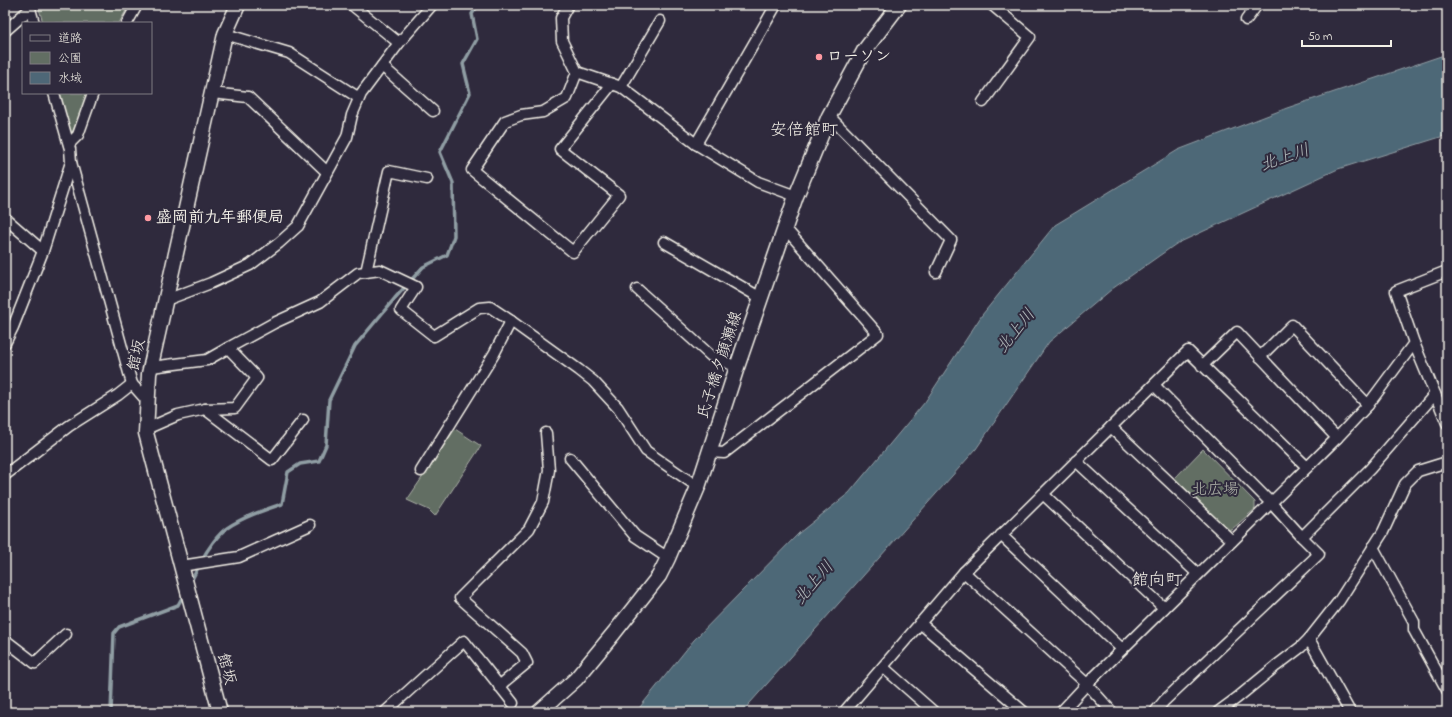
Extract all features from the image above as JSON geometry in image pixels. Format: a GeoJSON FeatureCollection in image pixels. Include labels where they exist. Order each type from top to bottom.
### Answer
{"type":"FeatureCollection","features":[{"type":"Feature","properties":{"kind":"main road","name":"館坂"},"geometry":{"type":"LineString","coordinates":[[220,712],[146,429],[149,374],[225,34],[238,5]]}},
{"type":"Feature","properties":{"kind":"main road","name":"氏子橋夕顔瀬線"},"geometry":{"type":"LineString","coordinates":[[539,712],[576,679],[659,576],[698,487],[760,298],[796,196],[829,116],[864,51],[899,5]]}},
{"type":"Feature","properties":{"kind":"street"},"geometry":{"type":"LineString","coordinates":[[128,22],[137,5]]}},
{"type":"Feature","properties":{"kind":"street"},"geometry":{"type":"LineString","coordinates":[[352,5],[399,43]]}},
{"type":"Feature","properties":{"kind":"street"},"geometry":{"type":"LineString","coordinates":[[166,300],[211,283],[250,265],[280,243],[298,226],[347,137],[352,115],[359,98],[399,43],[432,5]]}},
{"type":"Feature","properties":{"kind":"street"},"geometry":{"type":"LineString","coordinates":[[568,5],[561,18],[562,41],[577,72],[616,86],[696,144],[758,182],[796,196]]}},
{"type":"Feature","properties":{"kind":"street"},"geometry":{"type":"LineString","coordinates":[[983,102],[1030,37],[992,5]]}},
{"type":"Feature","properties":{"kind":"street"},"geometry":{"type":"LineString","coordinates":[[1246,20],[1257,5]]}},
{"type":"Feature","properties":{"kind":"street"},"geometry":{"type":"LineString","coordinates":[[696,144],[773,6]]}},
{"type":"Feature","properties":{"kind":"street"},"geometry":{"type":"LineString","coordinates":[[5,31],[29,7],[34,22]]}},
{"type":"Feature","properties":{"kind":"street"},"geometry":{"type":"LineString","coordinates":[[577,72],[567,98],[543,112],[521,115],[505,121],[472,170],[573,252],[619,195],[560,149],[616,86],[660,21]]}},
{"type":"Feature","properties":{"kind":"street"},"geometry":{"type":"LineString","coordinates":[[225,34],[289,52],[359,98]]}},
{"type":"Feature","properties":{"kind":"street"},"geometry":{"type":"LineString","coordinates":[[382,66],[433,111]]}},
{"type":"Feature","properties":{"kind":"street"},"geometry":{"type":"LineString","coordinates":[[54,94],[69,144],[71,162],[132,384],[147,402]]}},
{"type":"Feature","properties":{"kind":"street"},"geometry":{"type":"LineString","coordinates":[[69,144],[78,135],[93,94]]}},
{"type":"Feature","properties":{"kind":"street"},"geometry":{"type":"LineString","coordinates":[[212,94],[248,97],[327,172]]}},
{"type":"Feature","properties":{"kind":"street"},"geometry":{"type":"LineString","coordinates":[[829,116],[951,240],[936,272]]}},
{"type":"Feature","properties":{"kind":"street"},"geometry":{"type":"LineString","coordinates":[[5,343],[13,327],[42,251],[71,162]]}},
{"type":"Feature","properties":{"kind":"street"},"geometry":{"type":"LineString","coordinates":[[366,272],[389,171],[427,179]]}},
{"type":"Feature","properties":{"kind":"street"},"geometry":{"type":"LineString","coordinates":[[5,218],[42,251]]}},
{"type":"Feature","properties":{"kind":"street"},"geometry":{"type":"LineString","coordinates":[[709,452],[724,453],[878,334],[785,228]]}},
{"type":"Feature","properties":{"kind":"street"},"geometry":{"type":"LineString","coordinates":[[664,242],[760,298]]}},
{"type":"Feature","properties":{"kind":"street"},"geometry":{"type":"LineString","coordinates":[[151,367],[207,360],[274,324],[320,302],[358,273],[380,270],[416,287],[401,310],[434,336],[479,308],[490,307],[511,321],[580,370],[593,381],[618,408],[646,451],[698,487]]}},
{"type":"Feature","properties":{"kind":"street"},"geometry":{"type":"LineString","coordinates":[[1447,271],[1396,291],[1414,343],[1447,423]]}},
{"type":"Feature","properties":{"kind":"street"},"geometry":{"type":"LineString","coordinates":[[637,289],[711,356],[737,367]]}},
{"type":"Feature","properties":{"kind":"street"},"geometry":{"type":"LineString","coordinates":[[421,471],[494,354],[511,321]]}},
{"type":"Feature","properties":{"kind":"street"},"geometry":{"type":"LineString","coordinates":[[1260,357],[1292,325],[1368,406]]}},
{"type":"Feature","properties":{"kind":"street"},"geometry":{"type":"LineString","coordinates":[[1202,366],[1236,332],[1337,438]]}},
{"type":"Feature","properties":{"kind":"street"},"geometry":{"type":"LineString","coordinates":[[1061,712],[1086,684],[1307,468],[1368,406],[1414,343]]}},
{"type":"Feature","properties":{"kind":"street"},"geometry":{"type":"LineString","coordinates":[[146,429],[178,415],[205,409],[235,408],[257,378],[228,348]]}},
{"type":"Feature","properties":{"kind":"street"},"geometry":{"type":"LineString","coordinates":[[846,711],[964,572],[1188,352],[1307,468]]}},
{"type":"Feature","properties":{"kind":"street"},"geometry":{"type":"LineString","coordinates":[[5,474],[68,426],[118,395],[132,384]]}},
{"type":"Feature","properties":{"kind":"street"},"geometry":{"type":"LineString","coordinates":[[1154,385],[1271,502],[1319,554],[1164,701],[1155,712]]}},
{"type":"Feature","properties":{"kind":"street"},"geometry":{"type":"LineString","coordinates":[[1302,537],[1370,469],[1435,394]]}},
{"type":"Feature","properties":{"kind":"street"},"geometry":{"type":"LineString","coordinates":[[205,409],[272,460],[303,420]]}},
{"type":"Feature","properties":{"kind":"street"},"geometry":{"type":"LineString","coordinates":[[1111,427],[1232,541]]}},
{"type":"Feature","properties":{"kind":"street"},"geometry":{"type":"LineString","coordinates":[[500,686],[526,663],[522,653],[460,598],[529,529],[543,502],[548,470],[546,433]]}},
{"type":"Feature","properties":{"kind":"street"},"geometry":{"type":"LineString","coordinates":[[570,458],[635,536],[668,558]]}},
{"type":"Feature","properties":{"kind":"street"},"geometry":{"type":"LineString","coordinates":[[1076,461],[1198,574]]}},
{"type":"Feature","properties":{"kind":"street"},"geometry":{"type":"LineString","coordinates":[[1218,712],[1238,698],[1309,639],[1338,601],[1383,532],[1405,484],[1418,471],[1447,462]]}},
{"type":"Feature","properties":{"kind":"street"},"geometry":{"type":"LineString","coordinates":[[1043,494],[1164,608]]}},
{"type":"Feature","properties":{"kind":"street"},"geometry":{"type":"LineString","coordinates":[[183,572],[239,558],[310,525]]}},
{"type":"Feature","properties":{"kind":"street"},"geometry":{"type":"LineString","coordinates":[[1001,535],[1122,649]]}},
{"type":"Feature","properties":{"kind":"street"},"geometry":{"type":"LineString","coordinates":[[1373,547],[1414,622],[1414,630],[1447,690]]}},
{"type":"Feature","properties":{"kind":"street"},"geometry":{"type":"LineString","coordinates":[[964,572],[1086,684],[1112,712]]}},
{"type":"Feature","properties":{"kind":"street"},"geometry":{"type":"LineString","coordinates":[[920,623],[1024,712]]}},
{"type":"Feature","properties":{"kind":"street"},"geometry":{"type":"LineString","coordinates":[[5,640],[35,663],[66,634]]}},
{"type":"Feature","properties":{"kind":"street"},"geometry":{"type":"LineString","coordinates":[[1309,639],[1350,712]]}},
{"type":"Feature","properties":{"kind":"street"},"geometry":{"type":"LineString","coordinates":[[385,712],[464,641],[513,703]]}},
{"type":"Feature","properties":{"kind":"street"},"geometry":{"type":"LineString","coordinates":[[883,667],[934,712]]}},
{"type":"Feature","properties":{"kind":"green space"},"geometry":{"type":"Polygon","coordinates":[[[38,5],[129,5],[120,22],[43,22],[38,5]]]}},
{"type":"Feature","properties":{"kind":"green space"},"geometry":{"type":"Polygon","coordinates":[[[60,94],[89,94],[71,135],[60,94]]]}},
{"type":"Feature","properties":{"kind":"green space"},"geometry":{"type":"Polygon","coordinates":[[[455,429],[481,446],[435,516],[429,510],[407,500],[455,429]]]}},
{"type":"Feature","properties":{"kind":"green space","name":"北広場"},"geometry":{"type":"Polygon","coordinates":[[[1203,449],[1255,502],[1255,509],[1231,530],[1225,529],[1175,478],[1203,449]]]}},
{"type":"Feature","properties":{"kind":"water","name":"北上川"},"geometry":{"type":"Polygon","coordinates":[[[1447,54],[1447,135],[1338,169],[1176,244],[1112,289],[1049,342],[976,449],[742,712],[636,712],[694,640],[799,533],[849,493],[925,402],[982,315],[1055,225],[1178,150],[1287,108],[1447,54]]]}},
{"type":"Feature","properties":{"kind":"waterway"},"geometry":{"type":"LineString","coordinates":[[202,560],[213,542],[227,528],[247,517],[282,504],[288,472],[300,464],[319,461],[326,445],[329,400],[355,346],[423,267],[447,255],[454,236],[453,183],[440,152],[470,93],[463,64],[477,39],[472,14],[478,5]]}},
{"type":"Feature","properties":{"kind":"waterway"},"geometry":{"type":"LineString","coordinates":[[190,583],[199,566]]}},
{"type":"Feature","properties":{"kind":"waterway"},"geometry":{"type":"LineString","coordinates":[[111,712],[114,633],[119,627],[178,605],[184,594]]}},
{"type":"Feature","properties":{"kind":"place","name":"ローソン"},"geometry":{"type":"Point","coordinates":[819,57]}},
{"type":"Feature","properties":{"kind":"place","name":"盛岡前九年郵便局"},"geometry":{"type":"Point","coordinates":[148,218]}},
{"type":"Feature","properties":{"kind":"district","name":"安倍館町"},"geometry":{"type":"Point","coordinates":[804,130]}},
{"type":"Feature","properties":{"kind":"district","name":"館向町"},"geometry":{"type":"Point","coordinates":[1157,580]}}]}
